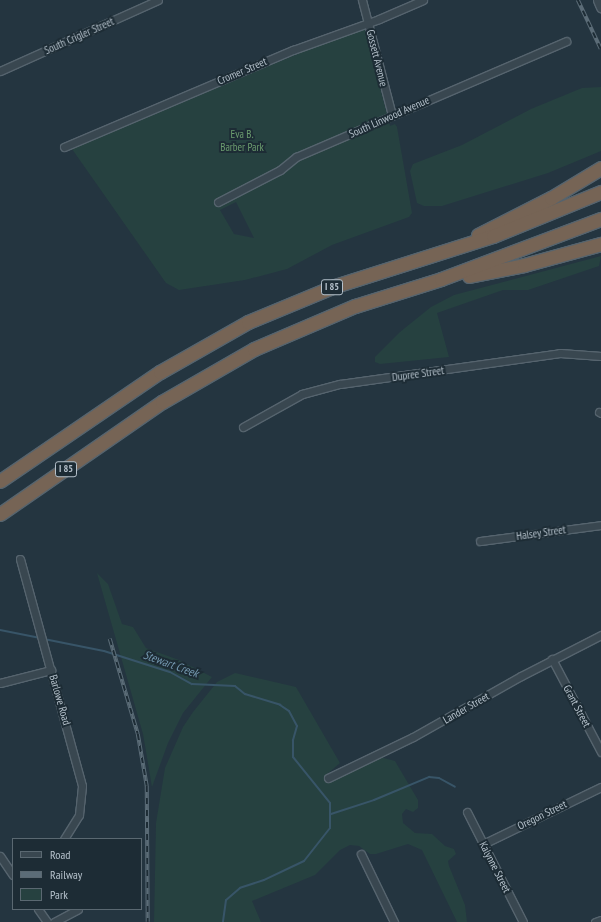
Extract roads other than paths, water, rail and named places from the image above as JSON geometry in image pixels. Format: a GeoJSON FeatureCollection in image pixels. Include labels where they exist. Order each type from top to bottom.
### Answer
{"type":"FeatureCollection","features":[{"type":"Feature","properties":{"kind":"highway"},"geometry":{"type":"LineString","coordinates":[[452,250],[551,198],[601,168]]}},
{"type":"Feature","properties":{"kind":"highway","name":"I 85"},"geometry":{"type":"LineString","coordinates":[[0,481],[160,372],[248,322],[335,286],[452,250],[519,227],[601,192]]}},
{"type":"Feature","properties":{"kind":"highway","name":"I 85"},"geometry":{"type":"LineString","coordinates":[[0,514],[162,402],[260,347],[355,306],[441,279],[601,219]]}},
{"type":"Feature","properties":{"kind":"highway"},"geometry":{"type":"LineString","coordinates":[[441,279],[516,267],[601,244]]}},
{"type":"Feature","properties":{"kind":"street","name":"South Crigler Street"},"geometry":{"type":"LineString","coordinates":[[0,71],[158,0]]}},
{"type":"Feature","properties":{"kind":"street","name":"Gossett Avenue"},"geometry":{"type":"LineString","coordinates":[[362,0],[392,115]]}},
{"type":"Feature","properties":{"kind":"street","name":"Cromer Street"},"geometry":{"type":"LineString","coordinates":[[64,147],[293,50],[367,21],[379,19],[423,0]]}},
{"type":"Feature","properties":{"kind":"street"},"geometry":{"type":"LineString","coordinates":[[598,0],[601,7]]}},
{"type":"Feature","properties":{"kind":"street","name":"South Linwood Avenue"},"geometry":{"type":"LineString","coordinates":[[218,202],[280,170],[296,157],[566,41]]}},
{"type":"Feature","properties":{"kind":"street","name":"Dupree Street"},"geometry":{"type":"LineString","coordinates":[[243,427],[285,402],[322,387],[560,353],[601,356]]}},
{"type":"Feature","properties":{"kind":"street","name":"Halsey Street"},"geometry":{"type":"LineString","coordinates":[[480,541],[601,525]]}},
{"type":"Feature","properties":{"kind":"street","name":"Barlowe Road"},"geometry":{"type":"LineString","coordinates":[[20,559],[82,786],[79,815],[65,838]]}},
{"type":"Feature","properties":{"kind":"street","name":"Lander Street"},"geometry":{"type":"LineString","coordinates":[[328,778],[455,715],[552,659],[601,635]]}},
{"type":"Feature","properties":{"kind":"street","name":"Grant Street"},"geometry":{"type":"LineString","coordinates":[[552,659],[601,752]]}},
{"type":"Feature","properties":{"kind":"street"},"geometry":{"type":"LineString","coordinates":[[0,683],[51,670]]}},
{"type":"Feature","properties":{"kind":"street","name":"Oregon Street"},"geometry":{"type":"LineString","coordinates":[[483,844],[601,787]]}},
{"type":"Feature","properties":{"kind":"street","name":"Kalynne Street"},"geometry":{"type":"LineString","coordinates":[[467,812],[523,922]]}},
{"type":"Feature","properties":{"kind":"street"},"geometry":{"type":"LineString","coordinates":[[361,854],[394,922]]}},
{"type":"Feature","properties":{"kind":"street"},"geometry":{"type":"LineString","coordinates":[[0,856],[12,873]]}},
{"type":"Feature","properties":{"kind":"street"},"geometry":{"type":"LineString","coordinates":[[39,910],[47,922]]}},
{"type":"Feature","properties":{"kind":"street"},"geometry":{"type":"LineString","coordinates":[[54,922],[76,910]]}},
{"type":"Feature","properties":{"kind":"street"},"geometry":{"type":"LineString","coordinates":[[595,922],[601,920]]}},
{"type":"Feature","properties":{"kind":"waterway","name":"Stewart Creek"},"geometry":{"type":"LineString","coordinates":[[0,630],[40,638]]}},
{"type":"Feature","properties":{"kind":"waterway","name":"Stewart Creek"},"geometry":{"type":"LineString","coordinates":[[44,639],[104,651],[170,672],[192,684],[235,686],[245,694],[280,705],[289,711],[297,726],[293,740],[293,757],[330,803],[330,828],[304,861],[264,880],[240,888],[226,900],[223,922]]}},
{"type":"Feature","properties":{"kind":"waterway"},"geometry":{"type":"LineString","coordinates":[[331,814],[374,800],[429,777],[439,778],[455,787]]}},
{"type":"Feature","properties":{"kind":"railway"},"geometry":{"type":"LineString","coordinates":[[578,0],[601,49]]}},
{"type":"Feature","properties":{"kind":"railway"},"geometry":{"type":"LineString","coordinates":[[110,639],[138,734],[147,786],[148,922]]}},
{"type":"Feature","properties":{"kind":"park label","name":"Eva B. Barber Park"},"geometry":{"type":"Point","coordinates":[242,141]}}]}
